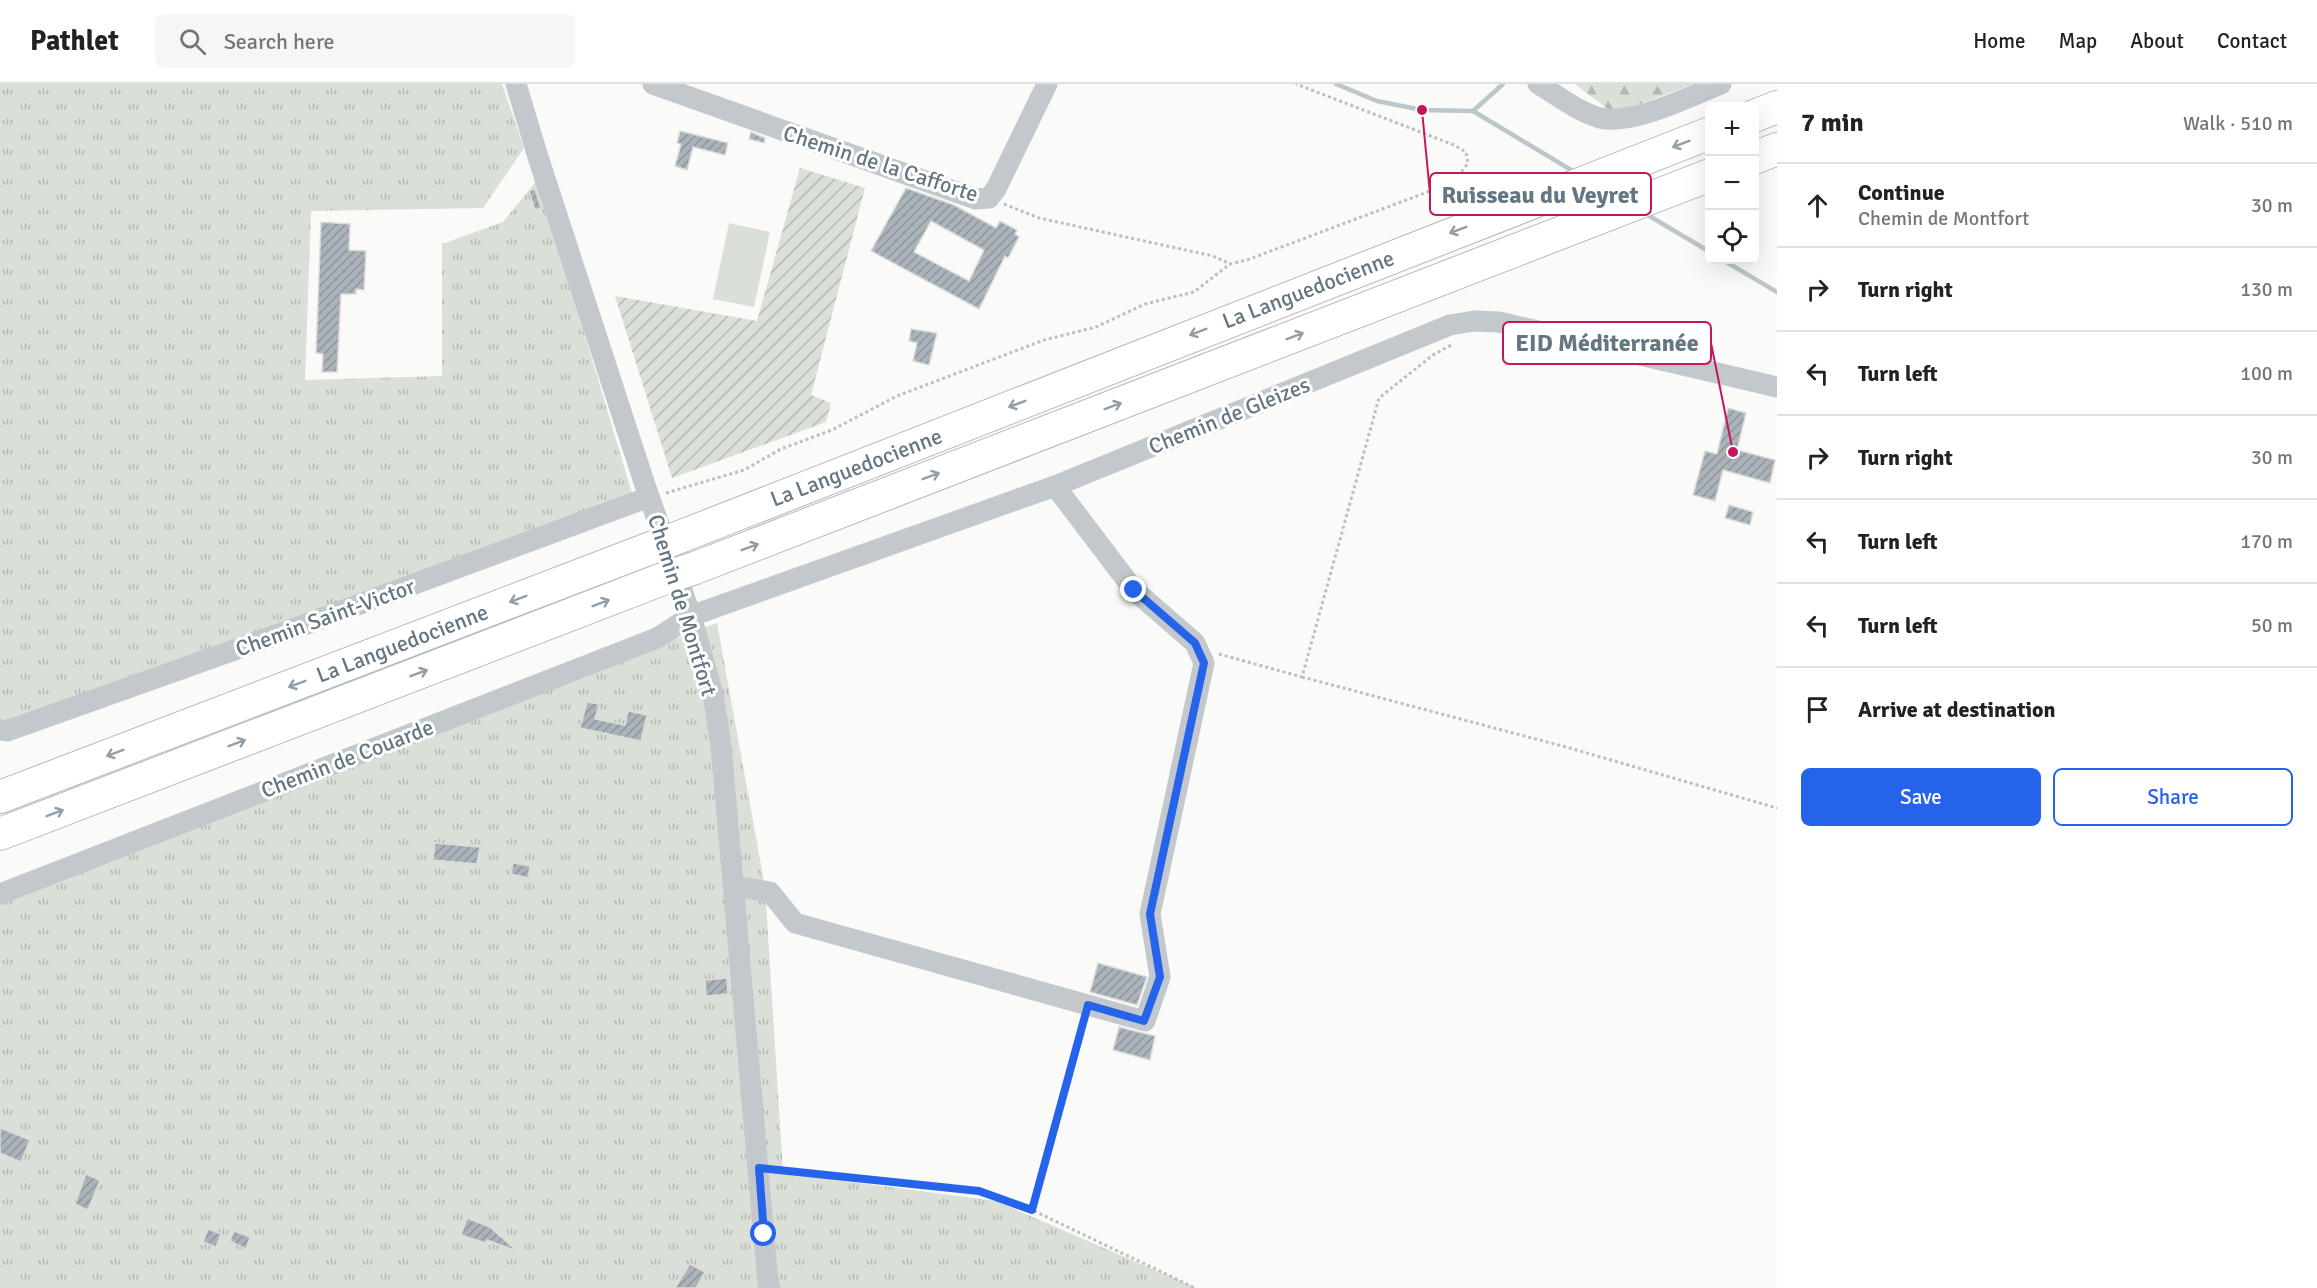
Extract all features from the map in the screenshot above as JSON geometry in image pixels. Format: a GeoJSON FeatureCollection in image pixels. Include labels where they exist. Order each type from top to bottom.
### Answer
{"type":"FeatureCollection","features":[{"type":"Feature","properties":{"kind":"highway"},"geometry":{"type":"LineString","coordinates":[[1759,114],[1777,107]]}},
{"type":"Feature","properties":{"kind":"highway","name":"La Languedocienne"},"geometry":{"type":"LineString","coordinates":[[0,797],[682,536],[1705,135]]}},
{"type":"Feature","properties":{"kind":"highway"},"geometry":{"type":"LineString","coordinates":[[1759,156],[1777,149]]}},
{"type":"Feature","properties":{"kind":"highway","name":"La Languedocienne"},"geometry":{"type":"LineString","coordinates":[[0,834],[1700,179]]}},
{"type":"Feature","properties":{"kind":"street","name":"Chemin de Montfort"},"geometry":{"type":"LineString","coordinates":[[516,84],[541,168],[649,497],[692,616],[713,694],[722,746],[770,1288]]}},
{"type":"Feature","properties":{"kind":"street","name":"Chemin de la Cafforte"},"geometry":{"type":"LineString","coordinates":[[653,84],[976,200],[989,198],[996,189],[1047,84]]}},
{"type":"Feature","properties":{"kind":"street"},"geometry":{"type":"LineString","coordinates":[[1538,84],[1600,118],[1618,119],[1638,116],[1721,84]]}},
{"type":"Feature","properties":{"kind":"street","name":"Chemin de Gleizes"},"geometry":{"type":"LineString","coordinates":[[692,616],[1055,486],[1450,325],[1474,321],[1499,321],[1777,387]]}},
{"type":"Feature","properties":{"kind":"street"},"geometry":{"type":"LineString","coordinates":[[734,886],[770,892],[795,923],[1144,1021],[1160,977],[1150,914],[1204,663],[1195,643],[1134,590],[1055,486]]}},
{"type":"Feature","properties":{"kind":"street","name":"Chemin Saint-Victor"},"geometry":{"type":"LineString","coordinates":[[0,730],[7,731],[249,645],[649,497]]}},
{"type":"Feature","properties":{"kind":"street","name":"Chemin de Couarde"},"geometry":{"type":"LineString","coordinates":[[0,894],[657,638],[692,616]]}},
{"type":"Feature","properties":{"kind":"path"},"geometry":{"type":"LineString","coordinates":[[649,497],[744,470],[781,449],[832,430],[897,396],[1044,340],[1096,327],[1145,304],[1194,292],[1230,264],[1247,260],[1454,182],[1468,163],[1466,152],[1454,145],[1296,84]]}},
{"type":"Feature","properties":{"kind":"path"},"geometry":{"type":"LineString","coordinates":[[989,198],[1039,218],[1213,256],[1230,264]]}},
{"type":"Feature","properties":{"kind":"path"},"geometry":{"type":"LineString","coordinates":[[1302,677],[1380,398],[1433,355],[1461,340]]}},
{"type":"Feature","properties":{"kind":"path"},"geometry":{"type":"LineString","coordinates":[[1204,663],[1214,653],[1566,747],[1777,808]]}},
{"type":"Feature","properties":{"kind":"path"},"geometry":{"type":"LineString","coordinates":[[1032,1210],[1088,1005]]}},
{"type":"Feature","properties":{"kind":"path"},"geometry":{"type":"LineString","coordinates":[[759,1168],[979,1191],[1032,1210],[1195,1288]]}},
{"type":"Feature","properties":{"kind":"green space"},"geometry":{"type":"Polygon","coordinates":[[[0,84],[502,84],[524,148],[483,208],[311,211],[305,380],[442,376],[442,244],[503,222],[538,179],[632,493],[0,735],[0,84]]]}},
{"type":"Feature","properties":{"kind":"green space"},"geometry":{"type":"Polygon","coordinates":[[[1575,84],[1693,84],[1614,114],[1575,84]]]}},
{"type":"Feature","properties":{"kind":"green space"},"geometry":{"type":"Polygon","coordinates":[[[800,168],[865,188],[811,395],[831,403],[826,422],[672,478],[615,296],[757,321],[800,168]]]}},
{"type":"Feature","properties":{"kind":"green space"},"geometry":{"type":"Polygon","coordinates":[[[729,223],[770,232],[754,307],[713,299],[729,223]]]}},
{"type":"Feature","properties":{"kind":"green space"},"geometry":{"type":"Polygon","coordinates":[[[717,623],[765,887],[783,1173],[996,1201],[1196,1288],[0,1288],[0,890],[717,623]]]}},
{"type":"Feature","properties":{"kind":"building"},"geometry":{"type":"Polygon","coordinates":[[[680,131],[728,143],[725,155],[693,147],[687,170],[675,166],[681,144],[677,143],[680,131]]]}},
{"type":"Feature","properties":{"kind":"building"},"geometry":{"type":"Polygon","coordinates":[[[751,132],[765,138],[764,143],[749,139],[751,132]]]}},
{"type":"Feature","properties":{"kind":"building"},"geometry":{"type":"Polygon","coordinates":[[[906,188],[954,205],[996,228],[1000,221],[1017,230],[1015,234],[1019,237],[1008,258],[1005,256],[979,309],[871,251],[906,188]],[[931,221],[914,252],[969,281],[984,250],[931,221]]]}},
{"type":"Feature","properties":{"kind":"building"},"geometry":{"type":"Polygon","coordinates":[[[535,189],[541,208],[535,210],[529,191],[535,189]]]}},
{"type":"Feature","properties":{"kind":"building"},"geometry":{"type":"Polygon","coordinates":[[[321,222],[350,224],[349,250],[366,251],[364,290],[356,289],[356,294],[341,294],[337,372],[322,372],[323,354],[316,353],[321,222]]]}},
{"type":"Feature","properties":{"kind":"building"},"geometry":{"type":"Polygon","coordinates":[[[911,329],[937,333],[929,365],[913,361],[917,343],[909,341],[911,329]]]}},
{"type":"Feature","properties":{"kind":"building"},"geometry":{"type":"Polygon","coordinates":[[[1728,408],[1746,413],[1737,450],[1775,460],[1770,483],[1723,470],[1715,501],[1693,495],[1705,451],[1717,454],[1728,408]]]}},
{"type":"Feature","properties":{"kind":"building"},"geometry":{"type":"Polygon","coordinates":[[[1729,505],[1753,512],[1750,525],[1725,518],[1729,505]]]}},
{"type":"Feature","properties":{"kind":"building"},"geometry":{"type":"Polygon","coordinates":[[[587,702],[599,704],[595,719],[625,725],[628,711],[647,715],[641,741],[580,728],[587,702]]]}},
{"type":"Feature","properties":{"kind":"building"},"geometry":{"type":"Polygon","coordinates":[[[435,843],[480,847],[477,864],[433,860],[435,843]]]}},
{"type":"Feature","properties":{"kind":"building"},"geometry":{"type":"Polygon","coordinates":[[[513,863],[530,866],[528,878],[511,874],[513,863]]]}},
{"type":"Feature","properties":{"kind":"building"},"geometry":{"type":"Polygon","coordinates":[[[1098,963],[1147,977],[1137,1005],[1090,992],[1098,963]]]}},
{"type":"Feature","properties":{"kind":"building"},"geometry":{"type":"Polygon","coordinates":[[[727,978],[728,994],[706,996],[705,980],[727,978]]]}},
{"type":"Feature","properties":{"kind":"building"},"geometry":{"type":"Polygon","coordinates":[[[1119,1027],[1155,1036],[1150,1060],[1113,1050],[1119,1027]]]}},
{"type":"Feature","properties":{"kind":"building"},"geometry":{"type":"Polygon","coordinates":[[[0,1128],[30,1140],[21,1162],[0,1153],[0,1128]]]}},
{"type":"Feature","properties":{"kind":"building"},"geometry":{"type":"Polygon","coordinates":[[[86,1174],[100,1180],[88,1210],[75,1204],[86,1174]]]}},
{"type":"Feature","properties":{"kind":"building"},"geometry":{"type":"Polygon","coordinates":[[[467,1218],[490,1227],[517,1251],[487,1240],[486,1243],[461,1235],[467,1218]]]}},
{"type":"Feature","properties":{"kind":"building"},"geometry":{"type":"Polygon","coordinates":[[[208,1229],[221,1234],[216,1247],[203,1242],[208,1229]]]}},
{"type":"Feature","properties":{"kind":"building"},"geometry":{"type":"Polygon","coordinates":[[[234,1231],[250,1237],[246,1249],[230,1241],[234,1231]]]}},
{"type":"Feature","properties":{"kind":"building"},"geometry":{"type":"Polygon","coordinates":[[[690,1264],[705,1272],[696,1288],[675,1288],[690,1264]]]}},
{"type":"Feature","properties":{"kind":"waterway"},"geometry":{"type":"LineString","coordinates":[[1336,84],[1377,101],[1422,110],[1473,111],[1503,84]]}},
{"type":"Feature","properties":{"kind":"waterway"},"geometry":{"type":"LineString","coordinates":[[1473,111],[1576,173]]}},
{"type":"Feature","properties":{"kind":"waterway"},"geometry":{"type":"LineString","coordinates":[[1602,188],[1618,197]]}},
{"type":"Feature","properties":{"kind":"waterway"},"geometry":{"type":"LineString","coordinates":[[1646,214],[1705,249]]}},
{"type":"Feature","properties":{"kind":"waterway"},"geometry":{"type":"LineString","coordinates":[[1730,264],[1777,292]]}},
{"type":"Feature","properties":{"kind":"place","name":"Ruisseau du Veyret"},"geometry":{"type":"Point","coordinates":[1422,110]}},
{"type":"Feature","properties":{"kind":"place","name":"EID Méditerranée"},"geometry":{"type":"Point","coordinates":[1733,452]}},
{"type":"Feature","properties":{"kind":"route"},"geometry":{"type":"LineString","coordinates":[[764,1234],[759,1168],[979,1191],[1032,1210],[1088,1005],[1144,1021],[1160,977],[1150,914],[1204,663],[1195,643],[1134,590]]}}]}
